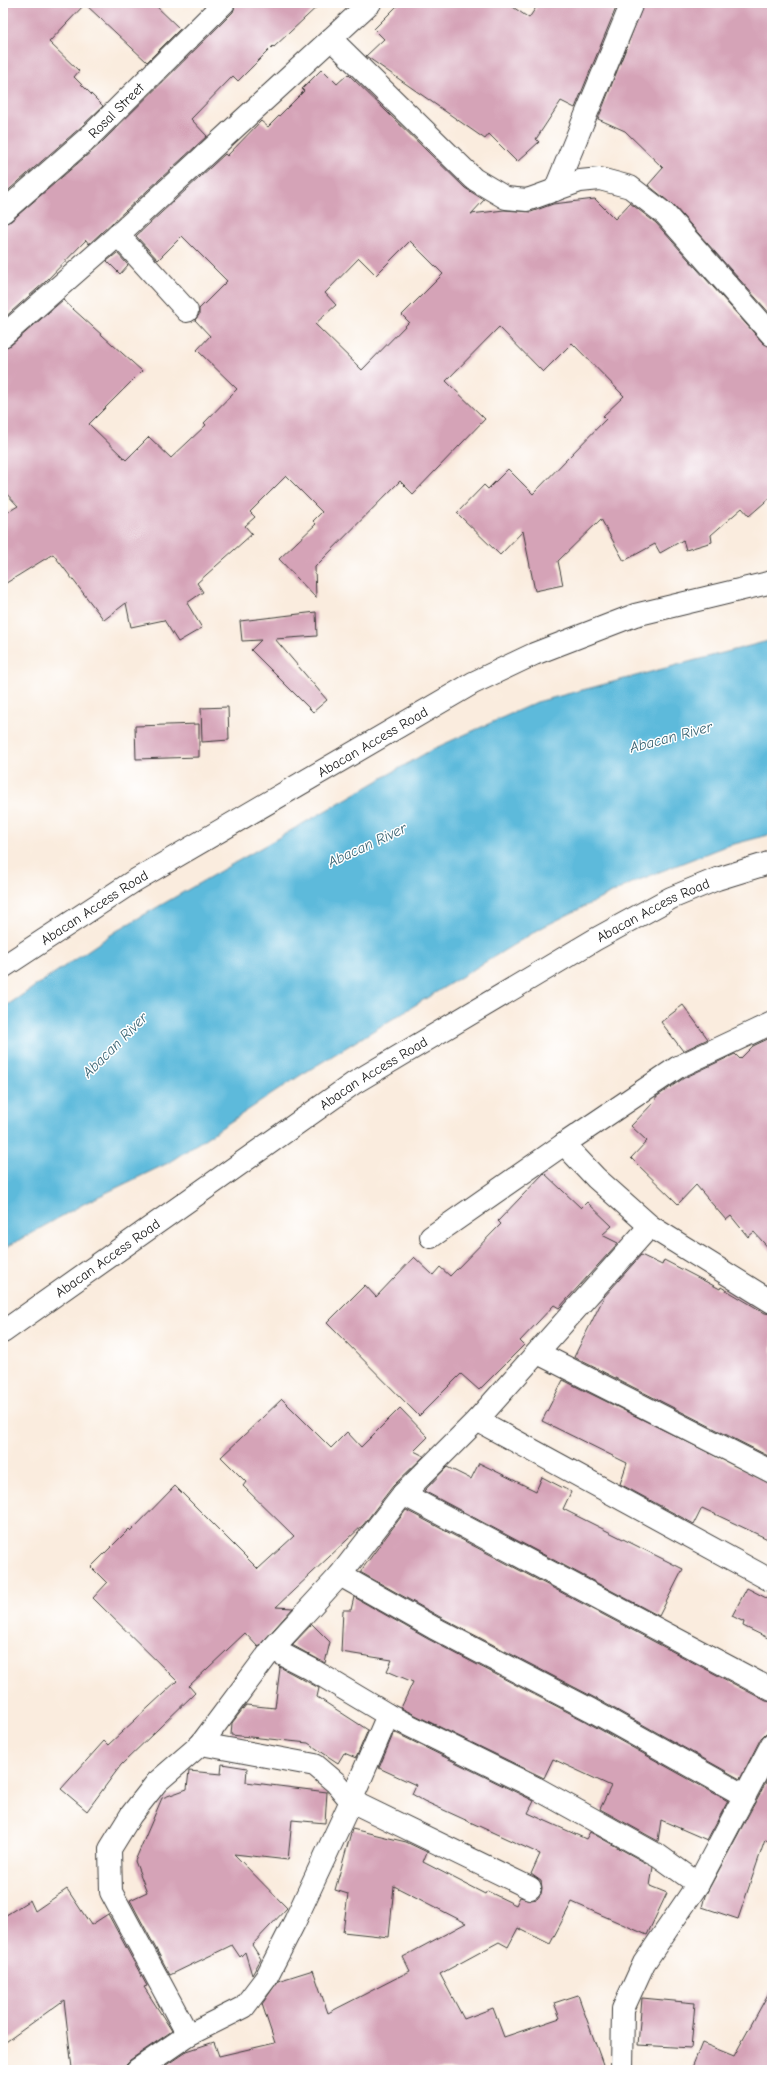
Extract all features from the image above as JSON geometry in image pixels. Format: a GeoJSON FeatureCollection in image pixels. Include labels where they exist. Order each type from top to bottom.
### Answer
{"type":"FeatureCollection","features":[{"type":"Feature","properties":{"kind":"street","name":"Rosal Street"},"geometry":{"type":"LineString","coordinates":[[3,212],[90,136],[224,3]]}},
{"type":"Feature","properties":{"kind":"street"},"geometry":{"type":"LineString","coordinates":[[3,336],[118,235],[370,3]]}},
{"type":"Feature","properties":{"kind":"street"},"geometry":{"type":"LineString","coordinates":[[555,190],[632,3]]}},
{"type":"Feature","properties":{"kind":"street"},"geometry":{"type":"LineString","coordinates":[[331,39],[474,179],[506,198],[528,200],[580,181],[600,179],[630,187],[665,214],[772,335]]}},
{"type":"Feature","properties":{"kind":"street"},"geometry":{"type":"LineString","coordinates":[[118,235],[187,311]]}},
{"type":"Feature","properties":{"kind":"street","name":"Abacan Access Road"},"geometry":{"type":"LineString","coordinates":[[3,967],[134,880],[473,683],[534,654],[635,615],[772,582]]}},
{"type":"Feature","properties":{"kind":"street","name":"Abacan Access Road"},"geometry":{"type":"LineString","coordinates":[[3,1332],[354,1083],[596,939],[671,898],[717,879],[772,862]]}},
{"type":"Feature","properties":{"kind":"street"},"geometry":{"type":"LineString","coordinates":[[431,1237],[564,1144],[678,1067],[772,1023]]}},
{"type":"Feature","properties":{"kind":"street"},"geometry":{"type":"LineString","coordinates":[[564,1144],[596,1178],[650,1226],[772,1302]]}},
{"type":"Feature","properties":{"kind":"street"},"geometry":{"type":"LineString","coordinates":[[188,2035],[111,1892],[110,1849],[131,1816],[158,1782],[201,1744],[272,1649],[340,1575],[403,1494],[477,1420],[650,1226]]}},
{"type":"Feature","properties":{"kind":"street"},"geometry":{"type":"LineString","coordinates":[[538,1353],[772,1472]]}},
{"type":"Feature","properties":{"kind":"street"},"geometry":{"type":"LineString","coordinates":[[477,1420],[772,1581]]}},
{"type":"Feature","properties":{"kind":"street"},"geometry":{"type":"LineString","coordinates":[[403,1494],[772,1690]]}},
{"type":"Feature","properties":{"kind":"street"},"geometry":{"type":"LineString","coordinates":[[340,1575],[434,1628],[591,1710],[744,1796]]}},
{"type":"Feature","properties":{"kind":"street"},"geometry":{"type":"LineString","coordinates":[[272,1649],[311,1669],[388,1715],[536,1788],[659,1856],[698,1884]]}},
{"type":"Feature","properties":{"kind":"street"},"geometry":{"type":"LineString","coordinates":[[137,2070],[188,2035],[244,2007],[266,1978],[295,1921],[351,1801],[388,1715]]}},
{"type":"Feature","properties":{"kind":"street"},"geometry":{"type":"LineString","coordinates":[[201,1744],[316,1765],[335,1782],[351,1801],[530,1888]]}},
{"type":"Feature","properties":{"kind":"street"},"geometry":{"type":"LineString","coordinates":[[620,2070],[623,2009],[644,1963],[698,1884],[772,1744]]}},
{"type":"Feature","properties":{"kind":"water","name":"Abacan River"},"geometry":{"type":"Polygon","coordinates":[[[772,640],[772,834],[723,847],[634,882],[541,928],[301,1075],[168,1163],[87,1202],[3,1249],[3,1008],[121,928],[433,749],[537,702],[772,640]]]}},
{"type":"Feature","properties":{"kind":"building"},"geometry":{"type":"Polygon","coordinates":[[[3,3],[153,3],[180,29],[147,62],[85,4],[49,42],[79,71],[74,77],[103,106],[3,195],[3,3]]]}},
{"type":"Feature","properties":{"kind":"building"},"geometry":{"type":"Polygon","coordinates":[[[236,3],[321,3],[274,47],[273,46],[238,81],[233,76],[191,119],[207,136],[89,244],[86,240],[45,282],[3,319],[3,224],[11,221],[99,145],[233,12],[236,3]]]}},
{"type":"Feature","properties":{"kind":"building"},"geometry":{"type":"Polygon","coordinates":[[[400,3],[507,3],[529,18],[539,3],[618,3],[575,108],[561,101],[536,139],[539,142],[517,162],[489,134],[485,139],[366,56],[384,39],[374,29],[400,3]]]}},
{"type":"Feature","properties":{"kind":"building"},"geometry":{"type":"Polygon","coordinates":[[[644,3],[772,3],[772,316],[674,206],[648,185],[663,168],[625,131],[598,119],[644,3]]]}},
{"type":"Feature","properties":{"kind":"building"},"geometry":{"type":"Polygon","coordinates":[[[322,69],[337,84],[348,74],[465,188],[484,200],[471,214],[504,210],[531,212],[553,204],[595,199],[615,219],[630,203],[656,223],[763,343],[772,347],[772,496],[749,516],[742,508],[711,535],[712,542],[686,550],[683,540],[660,553],[655,544],[624,561],[601,519],[558,561],[563,585],[535,591],[523,531],[500,555],[457,513],[484,485],[488,489],[508,469],[533,494],[606,419],[603,416],[624,396],[572,343],[543,372],[499,327],[446,381],[485,419],[413,494],[400,481],[315,567],[316,598],[279,559],[316,524],[313,521],[322,512],[286,476],[250,512],[255,517],[245,526],[252,534],[197,583],[203,592],[187,603],[202,628],[178,642],[164,620],[131,627],[126,603],[104,620],[53,554],[3,585],[3,515],[18,506],[3,490],[3,348],[11,345],[63,300],[142,371],[89,424],[126,460],[149,437],[171,458],[206,425],[204,423],[237,389],[197,350],[210,336],[195,320],[199,315],[199,309],[227,281],[182,236],[158,260],[136,236],[225,154],[227,156],[261,121],[268,127],[304,91],[302,89],[322,69]],[[410,241],[376,275],[359,258],[325,293],[336,305],[315,324],[362,370],[409,322],[402,315],[443,274],[410,241]]]}},
{"type":"Feature","properties":{"kind":"building"},"geometry":{"type":"Polygon","coordinates":[[[117,253],[128,265],[120,274],[107,261],[117,253]]]}},
{"type":"Feature","properties":{"kind":"building"},"geometry":{"type":"Polygon","coordinates":[[[316,612],[317,636],[275,639],[327,700],[313,712],[251,650],[261,640],[242,641],[240,621],[316,612]]]}},
{"type":"Feature","properties":{"kind":"building"},"geometry":{"type":"Polygon","coordinates":[[[228,707],[229,740],[202,742],[201,708],[228,707]]]}},
{"type":"Feature","properties":{"kind":"building"},"geometry":{"type":"Polygon","coordinates":[[[199,724],[199,757],[136,759],[135,726],[199,724]]]}},
{"type":"Feature","properties":{"kind":"building"},"geometry":{"type":"Polygon","coordinates":[[[683,1005],[708,1039],[683,1051],[661,1022],[683,1005]]]}},
{"type":"Feature","properties":{"kind":"building"},"geometry":{"type":"Polygon","coordinates":[[[772,1037],[772,1252],[754,1232],[748,1237],[731,1216],[726,1220],[696,1185],[678,1204],[631,1158],[647,1141],[631,1126],[656,1100],[656,1097],[684,1078],[735,1054],[740,1059],[753,1046],[772,1037]]]}},
{"type":"Feature","properties":{"kind":"building"},"geometry":{"type":"Polygon","coordinates":[[[544,1173],[581,1208],[587,1202],[612,1226],[602,1235],[618,1243],[559,1308],[554,1305],[520,1341],[524,1345],[479,1390],[461,1374],[419,1416],[327,1323],[365,1285],[376,1297],[414,1257],[433,1275],[440,1267],[450,1276],[501,1224],[498,1221],[544,1173]]]}},
{"type":"Feature","properties":{"kind":"building"},"geometry":{"type":"Polygon","coordinates":[[[641,1255],[662,1265],[664,1260],[720,1289],[721,1287],[765,1313],[772,1314],[772,1458],[574,1357],[604,1297],[641,1255]]]}},
{"type":"Feature","properties":{"kind":"building"},"geometry":{"type":"Polygon","coordinates":[[[563,1380],[772,1484],[772,1541],[702,1508],[694,1524],[620,1484],[627,1463],[542,1421],[563,1380]]]}},
{"type":"Feature","properties":{"kind":"building"},"geometry":{"type":"Polygon","coordinates":[[[282,1399],[331,1448],[347,1432],[361,1447],[400,1408],[428,1437],[414,1451],[424,1456],[393,1486],[364,1524],[276,1607],[293,1608],[258,1647],[245,1633],[189,1686],[195,1693],[121,1765],[87,1811],[61,1789],[104,1741],[108,1745],[177,1681],[93,1598],[107,1583],[91,1567],[129,1529],[131,1531],[175,1486],[258,1569],[294,1536],[243,1486],[246,1482],[221,1457],[282,1399]]]}},
{"type":"Feature","properties":{"kind":"building"},"geometry":{"type":"Polygon","coordinates":[[[479,1463],[536,1491],[542,1477],[571,1492],[563,1509],[683,1569],[659,1616],[424,1491],[447,1467],[471,1479],[479,1463]]]}},
{"type":"Feature","properties":{"kind":"building"},"geometry":{"type":"Polygon","coordinates":[[[406,1510],[766,1701],[772,1702],[772,1732],[766,1733],[761,1738],[740,1779],[597,1699],[440,1617],[360,1572],[406,1510]]]}},
{"type":"Feature","properties":{"kind":"building"},"geometry":{"type":"Polygon","coordinates":[[[747,1588],[772,1601],[772,1640],[743,1626],[744,1622],[732,1616],[747,1588]]]}},
{"type":"Feature","properties":{"kind":"building"},"geometry":{"type":"Polygon","coordinates":[[[354,1597],[428,1639],[585,1721],[728,1801],[707,1840],[661,1820],[658,1841],[600,1809],[611,1786],[553,1759],[544,1778],[401,1708],[413,1682],[387,1671],[392,1660],[341,1652],[343,1610],[351,1610],[354,1597]]]}},
{"type":"Feature","properties":{"kind":"building"},"geometry":{"type":"Polygon","coordinates":[[[312,1624],[330,1642],[325,1663],[292,1645],[312,1624]]]}},
{"type":"Feature","properties":{"kind":"building"},"geometry":{"type":"Polygon","coordinates":[[[278,1666],[319,1688],[317,1697],[368,1730],[356,1758],[344,1753],[338,1763],[308,1743],[231,1735],[232,1723],[246,1705],[275,1708],[280,1668],[278,1666]]]}},
{"type":"Feature","properties":{"kind":"building"},"geometry":{"type":"Polygon","coordinates":[[[394,1732],[534,1801],[528,1813],[586,1839],[590,1832],[653,1867],[650,1886],[667,1893],[647,1935],[572,1902],[550,1944],[518,1928],[508,1947],[499,1942],[440,1974],[464,2019],[493,2008],[504,2037],[560,2018],[554,2003],[578,1995],[605,2070],[159,2070],[187,2051],[214,2042],[219,2056],[275,2043],[262,2004],[278,1981],[313,1970],[328,2013],[410,1971],[403,1957],[466,1923],[394,1886],[389,1937],[343,1932],[348,1894],[335,1890],[352,1829],[406,1842],[427,1852],[423,1862],[485,1894],[487,1891],[516,1905],[520,1897],[531,1900],[537,1899],[541,1894],[541,1881],[531,1874],[540,1854],[424,1801],[412,1794],[416,1785],[379,1768],[394,1732]]]}},
{"type":"Feature","properties":{"kind":"building"},"geometry":{"type":"Polygon","coordinates":[[[222,1764],[247,1768],[246,1782],[327,1792],[325,1823],[292,1820],[288,1860],[234,1854],[287,1908],[252,1945],[261,1959],[252,1975],[245,1952],[240,1957],[232,1945],[170,1975],[130,1900],[147,1892],[135,1861],[162,1798],[187,1789],[189,1771],[221,1774],[222,1764]]]}},
{"type":"Feature","properties":{"kind":"building"},"geometry":{"type":"Polygon","coordinates":[[[772,1771],[772,1842],[765,1840],[738,1919],[702,1907],[705,1896],[772,1771]]]}},
{"type":"Feature","properties":{"kind":"building"},"geometry":{"type":"Polygon","coordinates":[[[67,1889],[91,1925],[108,1914],[147,1986],[144,1987],[172,2031],[130,2060],[126,2064],[125,2070],[72,2068],[64,2000],[3,2044],[3,1917],[30,1900],[35,1911],[67,1889]]]}},
{"type":"Feature","properties":{"kind":"building"},"geometry":{"type":"Polygon","coordinates":[[[772,1987],[772,2070],[691,2070],[702,2043],[734,2056],[772,1987]]]}},
{"type":"Feature","properties":{"kind":"building"},"geometry":{"type":"Polygon","coordinates":[[[642,1998],[695,2003],[691,2048],[638,2045],[642,1998]]]}}]}
